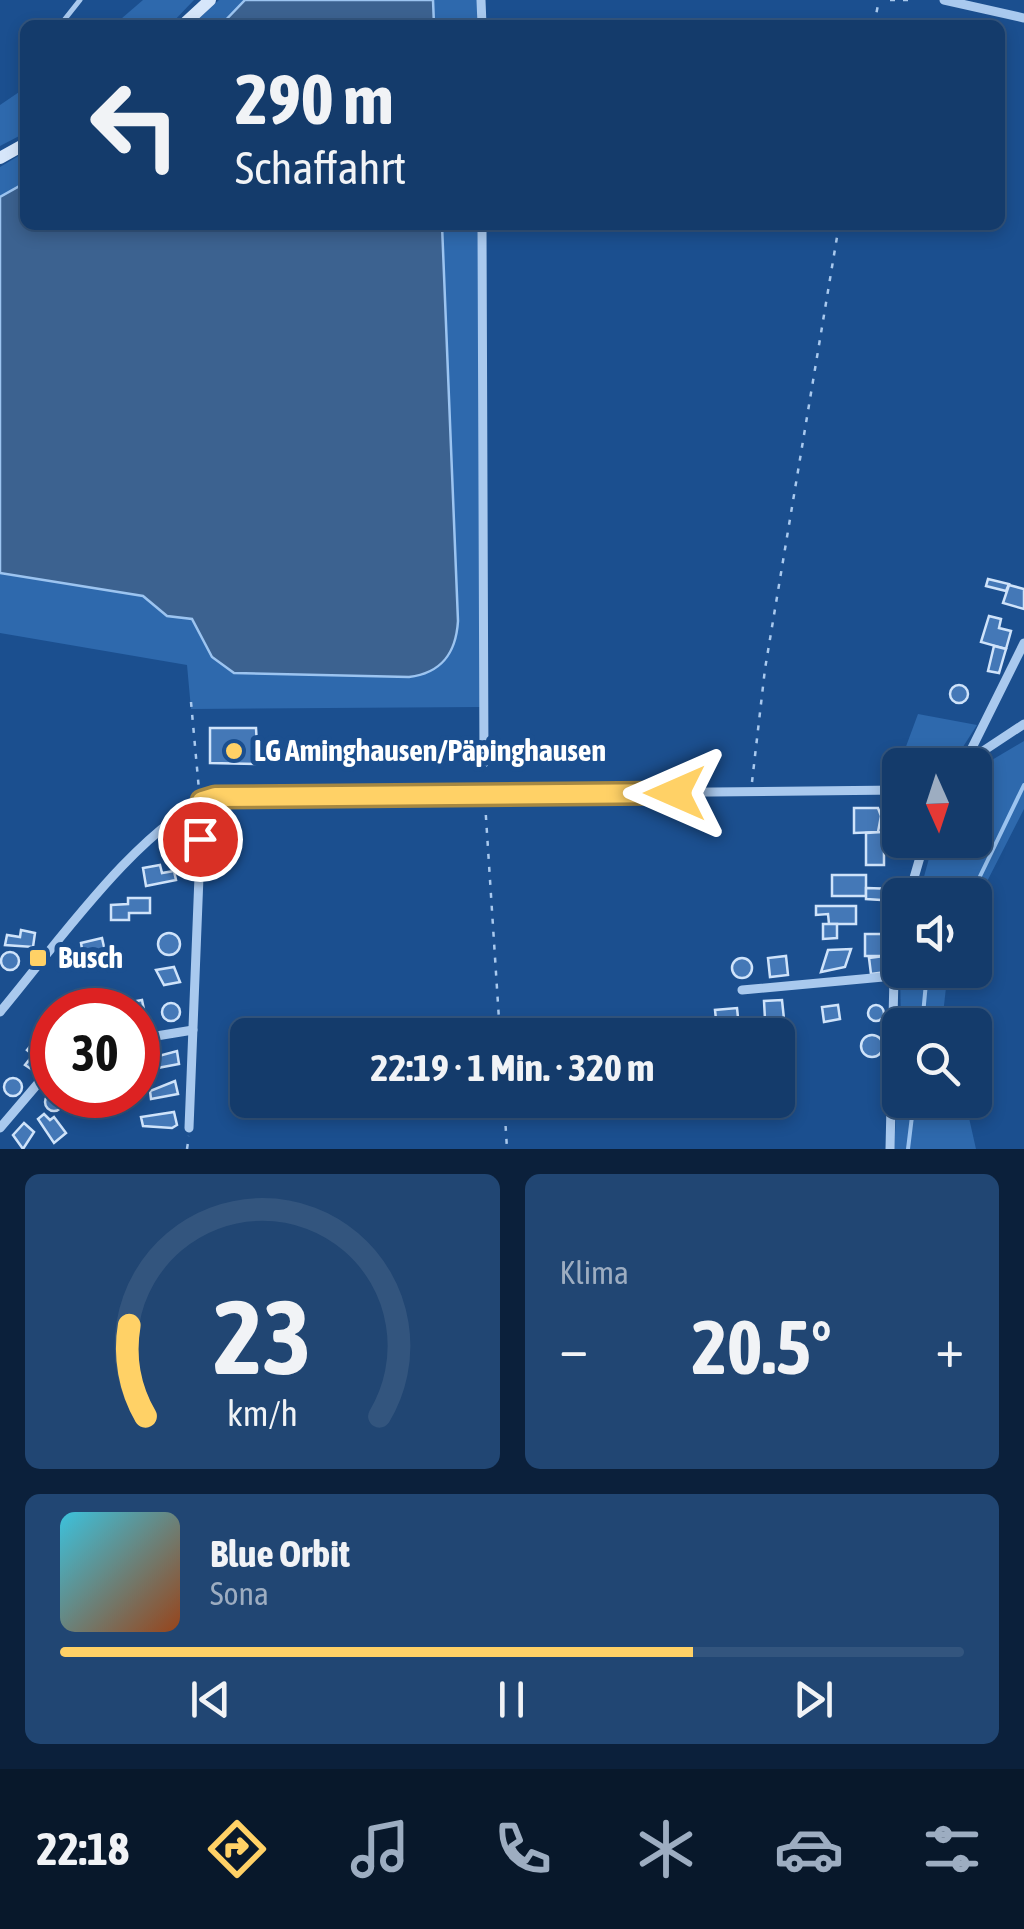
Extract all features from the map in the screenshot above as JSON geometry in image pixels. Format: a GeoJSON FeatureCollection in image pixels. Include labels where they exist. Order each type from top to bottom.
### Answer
{"type":"FeatureCollection","features":[{"type":"Feature","properties":{"kind":"street"},"geometry":{"type":"LineString","coordinates":[[188,20],[210,0]]}},
{"type":"Feature","properties":{"kind":"street"},"geometry":{"type":"LineString","coordinates":[[944,0],[1024,18]]}},
{"type":"Feature","properties":{"kind":"street"},"geometry":{"type":"LineString","coordinates":[[482,230],[484,763]]}},
{"type":"Feature","properties":{"kind":"street"},"geometry":{"type":"LineString","coordinates":[[971,748],[1024,644]]}},
{"type":"Feature","properties":{"kind":"street"},"geometry":{"type":"LineString","coordinates":[[987,748],[1022,725]]}},
{"type":"Feature","properties":{"kind":"street"},"geometry":{"type":"LineString","coordinates":[[0,1012],[129,860],[180,813],[202,801],[254,794],[882,790]]}},
{"type":"Feature","properties":{"kind":"street"},"geometry":{"type":"LineString","coordinates":[[189,1128],[202,801]]}},
{"type":"Feature","properties":{"kind":"street"},"geometry":{"type":"LineString","coordinates":[[742,990],[882,977]]}},
{"type":"Feature","properties":{"kind":"street"},"geometry":{"type":"LineString","coordinates":[[890,1149],[894,988]]}},
{"type":"Feature","properties":{"kind":"street"},"geometry":{"type":"LineString","coordinates":[[160,1035],[193,1030]]}},
{"type":"Feature","properties":{"kind":"street"},"geometry":{"type":"LineString","coordinates":[[0,1128],[30,1093]]}},
{"type":"Feature","properties":{"kind":"lane"},"geometry":{"type":"LineString","coordinates":[[64,20],[80,0]]}},
{"type":"Feature","properties":{"kind":"path"},"geometry":{"type":"LineString","coordinates":[[890,0],[908,0]]}},
{"type":"Feature","properties":{"kind":"path"},"geometry":{"type":"LineString","coordinates":[[751,793],[765,669],[838,230]]}},
{"type":"Feature","properties":{"kind":"path"},"geometry":{"type":"LineString","coordinates":[[191,702],[202,801]]}},
{"type":"Feature","properties":{"kind":"path"},"geometry":{"type":"LineString","coordinates":[[484,793],[499,1018]]}},
{"type":"Feature","properties":{"kind":"path"},"geometry":{"type":"LineString","coordinates":[[505,1118],[507,1149]]}},
{"type":"Feature","properties":{"kind":"path"},"geometry":{"type":"LineString","coordinates":[[187,1149],[189,1128]]}},
{"type":"Feature","properties":{"kind":"shaded area"},"geometry":{"type":"Polygon","coordinates":[[[143,0],[194,0],[175,20],[120,20],[143,0]]]}},
{"type":"Feature","properties":{"kind":"shaded area"},"geometry":{"type":"Polygon","coordinates":[[[219,0],[245,0],[226,20],[197,20],[219,0]]]}},
{"type":"Feature","properties":{"kind":"shaded area"},"geometry":{"type":"Polygon","coordinates":[[[245,0],[433,0],[434,20],[226,20],[245,0]]]}},
{"type":"Feature","properties":{"kind":"shaded area"},"geometry":{"type":"Polygon","coordinates":[[[433,0],[477,0],[477,20],[434,20],[433,0]]]}},
{"type":"Feature","properties":{"kind":"shaded area"},"geometry":{"type":"Polygon","coordinates":[[[20,91],[20,136],[0,146],[0,105],[20,91]]]}},
{"type":"Feature","properties":{"kind":"shaded area"},"geometry":{"type":"Polygon","coordinates":[[[20,155],[20,186],[0,197],[0,167],[20,155]]]}},
{"type":"Feature","properties":{"kind":"shaded area"},"geometry":{"type":"Polygon","coordinates":[[[20,186],[20,230],[442,230],[458,621],[454,643],[445,660],[430,671],[409,677],[234,673],[212,657],[192,619],[167,616],[143,596],[0,573],[0,197],[20,186]]]}},
{"type":"Feature","properties":{"kind":"shaded area"},"geometry":{"type":"Polygon","coordinates":[[[442,230],[478,230],[480,707],[191,709],[187,665],[0,633],[0,573],[143,596],[167,616],[192,619],[212,657],[234,673],[420,675],[445,659],[454,642],[458,621],[442,230]]]}},
{"type":"Feature","properties":{"kind":"shaded area"},"geometry":{"type":"Polygon","coordinates":[[[918,714],[977,725],[962,748],[905,748],[918,714]]]}},
{"type":"Feature","properties":{"kind":"shaded area"},"geometry":{"type":"Polygon","coordinates":[[[1024,741],[1024,809],[989,878],[924,878],[929,858],[992,858],[992,760],[1024,741]]]}},
{"type":"Feature","properties":{"kind":"shaded area"},"geometry":{"type":"Polygon","coordinates":[[[900,988],[946,988],[944,1008],[901,1008],[900,988]]]}},
{"type":"Feature","properties":{"kind":"shaded area"},"geometry":{"type":"Polygon","coordinates":[[[896,1118],[969,1118],[976,1149],[894,1149],[896,1118]]]}},
{"type":"Feature","properties":{"kind":"building"},"geometry":{"type":"Polygon","coordinates":[[[988,579],[1009,584],[1006,591],[986,586],[988,579]]]}},
{"type":"Feature","properties":{"kind":"building"},"geometry":{"type":"Polygon","coordinates":[[[1009,585],[1024,589],[1024,609],[1003,603],[1009,585]]]}},
{"type":"Feature","properties":{"kind":"building"},"geometry":{"type":"Polygon","coordinates":[[[989,616],[1001,619],[999,628],[1011,631],[1006,649],[981,642],[989,616]]]}},
{"type":"Feature","properties":{"kind":"building"},"geometry":{"type":"Polygon","coordinates":[[[994,646],[1006,649],[999,673],[988,671],[994,646]]]}},
{"type":"Feature","properties":{"kind":"building"},"geometry":{"type":"Polygon","coordinates":[[[959,685],[966,687],[966,701],[959,703],[952,701],[950,694],[952,687],[959,685]]]}},
{"type":"Feature","properties":{"kind":"building","name":"LG Aminghausen/Päpinghausen"},"geometry":{"type":"Polygon","coordinates":[[[210,728],[256,728],[258,764],[210,763],[210,728]]]}},
{"type":"Feature","properties":{"kind":"building"},"geometry":{"type":"Polygon","coordinates":[[[854,808],[878,808],[878,832],[854,833],[854,808]]]}},
{"type":"Feature","properties":{"kind":"building"},"geometry":{"type":"Polygon","coordinates":[[[882,832],[884,865],[866,865],[866,833],[882,832]]]}},
{"type":"Feature","properties":{"kind":"building"},"geometry":{"type":"Polygon","coordinates":[[[160,865],[162,873],[174,871],[176,880],[146,886],[143,868],[160,865]]]}},
{"type":"Feature","properties":{"kind":"building"},"geometry":{"type":"Polygon","coordinates":[[[832,875],[866,875],[866,896],[832,896],[832,875]]]}},
{"type":"Feature","properties":{"kind":"building"},"geometry":{"type":"Polygon","coordinates":[[[866,888],[882,889],[882,900],[866,899],[866,888]]]}},
{"type":"Feature","properties":{"kind":"building"},"geometry":{"type":"Polygon","coordinates":[[[128,898],[150,898],[150,913],[129,913],[129,920],[111,920],[111,905],[128,904],[128,898]]]}},
{"type":"Feature","properties":{"kind":"building"},"geometry":{"type":"Polygon","coordinates":[[[816,906],[856,906],[856,924],[829,924],[828,914],[816,915],[816,906]]]}},
{"type":"Feature","properties":{"kind":"building"},"geometry":{"type":"Polygon","coordinates":[[[823,924],[837,924],[837,938],[823,939],[823,924]]]}},
{"type":"Feature","properties":{"kind":"building"},"geometry":{"type":"Polygon","coordinates":[[[21,930],[35,933],[33,947],[5,945],[7,935],[20,937],[21,930]]]}},
{"type":"Feature","properties":{"kind":"building"},"geometry":{"type":"Polygon","coordinates":[[[169,933],[177,936],[177,952],[169,955],[161,952],[158,944],[161,936],[169,933]]]}},
{"type":"Feature","properties":{"kind":"building"},"geometry":{"type":"Polygon","coordinates":[[[865,934],[882,934],[882,956],[865,956],[865,934]]]}},
{"type":"Feature","properties":{"kind":"building"},"geometry":{"type":"Polygon","coordinates":[[[102,938],[106,956],[84,961],[81,943],[102,938]]]}},
{"type":"Feature","properties":{"kind":"building"},"geometry":{"type":"Polygon","coordinates":[[[851,949],[845,967],[821,972],[828,950],[851,949]]]}},
{"type":"Feature","properties":{"kind":"building"},"geometry":{"type":"Polygon","coordinates":[[[10,952],[19,961],[10,970],[1,961],[10,952]]]}},
{"type":"Feature","properties":{"kind":"building"},"geometry":{"type":"Polygon","coordinates":[[[786,956],[788,975],[770,977],[768,958],[786,956]]]}},
{"type":"Feature","properties":{"kind":"building"},"geometry":{"type":"Polygon","coordinates":[[[882,956],[882,973],[871,974],[869,958],[882,956]]]}},
{"type":"Feature","properties":{"kind":"building"},"geometry":{"type":"Polygon","coordinates":[[[114,957],[116,967],[102,970],[100,959],[114,957]]]}},
{"type":"Feature","properties":{"kind":"building"},"geometry":{"type":"Polygon","coordinates":[[[738,958],[746,958],[752,968],[746,978],[738,978],[732,972],[732,964],[738,958]]]}},
{"type":"Feature","properties":{"kind":"building"},"geometry":{"type":"Polygon","coordinates":[[[174,967],[180,982],[164,985],[156,970],[174,967]]]}},
{"type":"Feature","properties":{"kind":"building"},"geometry":{"type":"Polygon","coordinates":[[[782,1000],[784,1018],[765,1018],[764,1001],[782,1000]]]}},
{"type":"Feature","properties":{"kind":"building"},"geometry":{"type":"Polygon","coordinates":[[[171,1003],[180,1012],[171,1021],[162,1012],[171,1003]]]}},
{"type":"Feature","properties":{"kind":"building"},"geometry":{"type":"Polygon","coordinates":[[[838,1005],[840,1019],[824,1022],[822,1007],[838,1005]]]}},
{"type":"Feature","properties":{"kind":"building"},"geometry":{"type":"Polygon","coordinates":[[[870,1007],[882,1007],[882,1019],[870,1019],[870,1007]]]}},
{"type":"Feature","properties":{"kind":"building"},"geometry":{"type":"Polygon","coordinates":[[[737,1008],[738,1018],[716,1018],[715,1010],[737,1008]]]}},
{"type":"Feature","properties":{"kind":"building"},"geometry":{"type":"Polygon","coordinates":[[[864,1038],[880,1038],[880,1054],[864,1054],[864,1038]]]}},
{"type":"Feature","properties":{"kind":"building"},"geometry":{"type":"Polygon","coordinates":[[[177,1051],[179,1064],[160,1068],[160,1056],[177,1051]]]}},
{"type":"Feature","properties":{"kind":"building"},"geometry":{"type":"Polygon","coordinates":[[[13,1078],[22,1087],[13,1096],[4,1087],[13,1078]]]}},
{"type":"Feature","properties":{"kind":"building"},"geometry":{"type":"Polygon","coordinates":[[[175,1081],[178,1094],[160,1097],[160,1087],[175,1081]]]}},
{"type":"Feature","properties":{"kind":"building"},"geometry":{"type":"Polygon","coordinates":[[[174,1112],[177,1125],[143,1126],[141,1118],[160,1118],[160,1114],[174,1112]]]}},
{"type":"Feature","properties":{"kind":"building"},"geometry":{"type":"Polygon","coordinates":[[[55,1118],[66,1133],[54,1143],[38,1119],[55,1118]]]}},
{"type":"Feature","properties":{"kind":"building"},"geometry":{"type":"Polygon","coordinates":[[[24,1123],[34,1132],[23,1149],[13,1135],[24,1123]]]}},
{"type":"Feature","properties":{"kind":"waterway"},"geometry":{"type":"LineString","coordinates":[[979,878],[1024,785]]}},
{"type":"Feature","properties":{"kind":"waterway"},"geometry":{"type":"LineString","coordinates":[[924,1008],[926,988]]}},
{"type":"Feature","properties":{"kind":"waterway"},"geometry":{"type":"LineString","coordinates":[[908,1149],[912,1118]]}},
{"type":"Feature","properties":{"kind":"place","name":"LG Aminghausen/Päpinghausen"},"geometry":{"type":"Point","coordinates":[234,751]}},
{"type":"Feature","properties":{"kind":"place","name":"Busch"},"geometry":{"type":"Point","coordinates":[38,958]}},
{"type":"Feature","properties":{"kind":"route"},"geometry":{"type":"LineString","coordinates":[[200,839],[202,801],[215,797],[675,793]]}}]}
